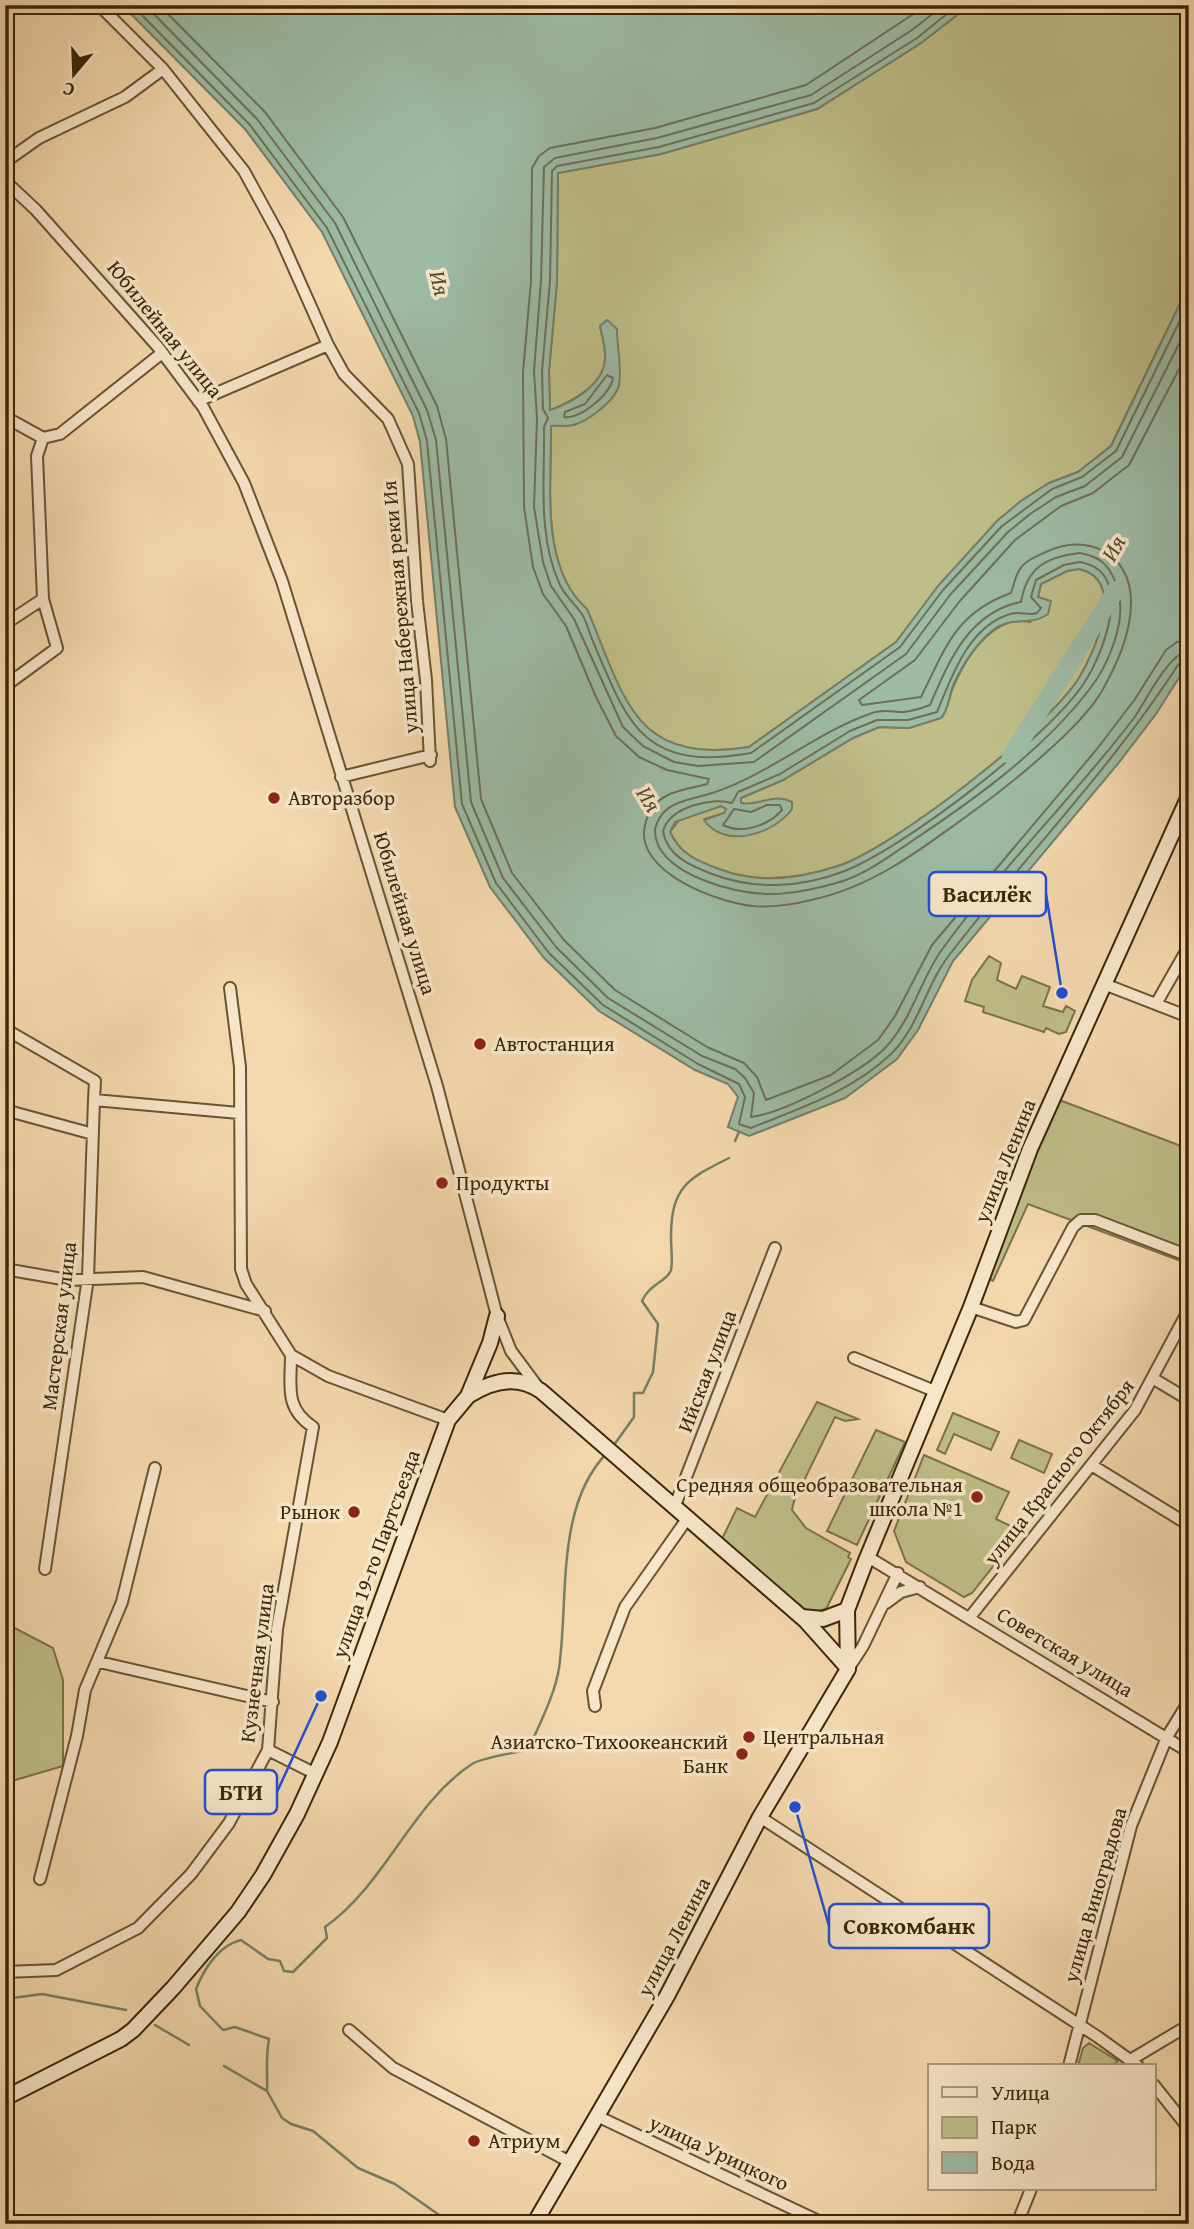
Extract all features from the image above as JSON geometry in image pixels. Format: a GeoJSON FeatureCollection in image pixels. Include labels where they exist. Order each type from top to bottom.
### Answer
{"type":"FeatureCollection","features":[{"type":"Feature","properties":{"kind":"main road","name":"улица Ленина"},"geometry":{"type":"LineString","coordinates":[[534,2224],[667,1996],[760,1818],[848,1669],[845,1627],[847,1610],[971,1307],[1030,1149],[1189,796]]}},
{"type":"Feature","properties":{"kind":"main road","name":"улица 19-го Партсъезда"},"geometry":{"type":"LineString","coordinates":[[5,2098],[121,2039],[145,2018],[252,1892],[316,1774],[447,1420],[468,1396],[497,1316]]}},
{"type":"Feature","properties":{"kind":"main road"},"geometry":{"type":"LineString","coordinates":[[468,1396],[491,1384],[513,1380],[541,1391]]}},
{"type":"Feature","properties":{"kind":"main road","name":"Юбилейная улица"},"geometry":{"type":"LineString","coordinates":[[541,1391],[802,1617],[842,1658],[848,1669]]}},
{"type":"Feature","properties":{"kind":"main road"},"geometry":{"type":"LineString","coordinates":[[802,1617],[833,1617],[847,1610]]}},
{"type":"Feature","properties":{"kind":"street","name":"улица Набережная реки Ия"},"geometry":{"type":"LineString","coordinates":[[99,5],[163,69],[244,171],[279,235],[328,345],[344,374],[388,419],[408,464],[430,758],[341,777]]}},
{"type":"Feature","properties":{"kind":"street"},"geometry":{"type":"LineString","coordinates":[[5,162],[39,138],[81,121],[125,97],[163,69]]}},
{"type":"Feature","properties":{"kind":"street","name":"Юбилейная улица"},"geometry":{"type":"LineString","coordinates":[[5,181],[42,217],[162,353],[198,401],[244,482],[267,540],[446,1117],[497,1316],[516,1359],[541,1391]]}},
{"type":"Feature","properties":{"kind":"street"},"geometry":{"type":"LineString","coordinates":[[198,401],[328,345]]}},
{"type":"Feature","properties":{"kind":"street"},"geometry":{"type":"LineString","coordinates":[[5,417],[43,438],[60,434],[162,353]]}},
{"type":"Feature","properties":{"kind":"street"},"geometry":{"type":"LineString","coordinates":[[5,686],[57,648],[43,599],[37,456],[43,438]]}},
{"type":"Feature","properties":{"kind":"street"},"geometry":{"type":"LineString","coordinates":[[5,624],[43,599]]}},
{"type":"Feature","properties":{"kind":"street"},"geometry":{"type":"LineString","coordinates":[[1156,1004],[1189,946]]}},
{"type":"Feature","properties":{"kind":"street"},"geometry":{"type":"LineString","coordinates":[[1104,984],[1189,1017]]}},
{"type":"Feature","properties":{"kind":"street"},"geometry":{"type":"LineString","coordinates":[[230,988],[240,1067],[241,1269],[291,1355],[328,1376],[447,1420]]}},
{"type":"Feature","properties":{"kind":"street"},"geometry":{"type":"LineString","coordinates":[[5,1029],[95,1081],[94,1100],[239,1113]]}},
{"type":"Feature","properties":{"kind":"street","name":"Мастерская улица"},"geometry":{"type":"LineString","coordinates":[[45,1569],[88,1278],[94,1100]]}},
{"type":"Feature","properties":{"kind":"street"},"geometry":{"type":"LineString","coordinates":[[5,1110],[93,1134]]}},
{"type":"Feature","properties":{"kind":"street"},"geometry":{"type":"LineString","coordinates":[[971,1307],[1016,1322],[1024,1320],[1073,1227],[1081,1220],[1095,1220],[1189,1256]]}},
{"type":"Feature","properties":{"kind":"street","name":"Ийская улица"},"geometry":{"type":"LineString","coordinates":[[674,1508],[775,1248]]}},
{"type":"Feature","properties":{"kind":"street"},"geometry":{"type":"LineString","coordinates":[[5,1269],[68,1280],[143,1277],[265,1311]]}},
{"type":"Feature","properties":{"kind":"street","name":"улица Красного Октября"},"geometry":{"type":"LineString","coordinates":[[970,1617],[1135,1410],[1154,1379],[1189,1309]]}},
{"type":"Feature","properties":{"kind":"street","name":"Кузнечная улица"},"geometry":{"type":"LineString","coordinates":[[5,1972],[55,1970],[138,1928],[190,1876],[222,1833],[268,1750],[277,1629],[313,1427],[300,1418],[292,1407],[291,1355]]}},
{"type":"Feature","properties":{"kind":"street"},"geometry":{"type":"LineString","coordinates":[[854,1357],[937,1392]]}},
{"type":"Feature","properties":{"kind":"street"},"geometry":{"type":"LineString","coordinates":[[1154,1379],[1189,1400]]}},
{"type":"Feature","properties":{"kind":"street"},"geometry":{"type":"LineString","coordinates":[[1093,1466],[1189,1525]]}},
{"type":"Feature","properties":{"kind":"street"},"geometry":{"type":"LineString","coordinates":[[40,1880],[77,1736],[85,1690],[122,1602],[155,1468]]}},
{"type":"Feature","properties":{"kind":"street"},"geometry":{"type":"LineString","coordinates":[[594,1706],[593,1691],[625,1607],[687,1519]]}},
{"type":"Feature","properties":{"kind":"street","name":"Советская улица"},"geometry":{"type":"LineString","coordinates":[[871,1552],[884,1565],[1189,1752]]}},
{"type":"Feature","properties":{"kind":"street"},"geometry":{"type":"LineString","coordinates":[[848,1669],[868,1637],[898,1573]]}},
{"type":"Feature","properties":{"kind":"street"},"geometry":{"type":"LineString","coordinates":[[884,1605],[901,1592],[920,1587]]}},
{"type":"Feature","properties":{"kind":"street"},"geometry":{"type":"LineString","coordinates":[[845,1627],[854,1637],[868,1637]]}},
{"type":"Feature","properties":{"kind":"street"},"geometry":{"type":"LineString","coordinates":[[99,1662],[273,1702]]}},
{"type":"Feature","properties":{"kind":"street","name":"улица Виноградова"},"geometry":{"type":"LineString","coordinates":[[1069,2064],[1131,1826],[1167,1737],[1189,1701]]}},
{"type":"Feature","properties":{"kind":"street"},"geometry":{"type":"LineString","coordinates":[[268,1750],[316,1774]]}},
{"type":"Feature","properties":{"kind":"street"},"geometry":{"type":"LineString","coordinates":[[760,1818],[1135,2063],[1189,2025]]}},
{"type":"Feature","properties":{"kind":"street"},"geometry":{"type":"LineString","coordinates":[[349,2029],[393,2067],[570,2162]]}},
{"type":"Feature","properties":{"kind":"street"},"geometry":{"type":"LineString","coordinates":[[1156,2088],[1189,2130]]}},
{"type":"Feature","properties":{"kind":"street","name":"улица Урицкого"},"geometry":{"type":"LineString","coordinates":[[597,2116],[825,2224]]}},
{"type":"Feature","properties":{"kind":"street"},"geometry":{"type":"LineString","coordinates":[[1017,2224],[1031,2190]]}},
{"type":"Feature","properties":{"kind":"green space"},"geometry":{"type":"Polygon","coordinates":[[[970,5],[1189,5],[1189,285],[1111,446],[1078,472],[1049,483],[997,521],[896,642],[749,747],[710,750],[680,746],[657,735],[639,719],[624,697],[587,610],[572,592],[561,571],[555,547],[550,497],[551,425],[575,425],[609,401],[617,329],[600,326],[605,355],[603,369],[593,385],[550,411],[549,371],[557,282],[558,173],[661,154],[817,109],[921,43],[970,5]]]}},
{"type":"Feature","properties":{"kind":"green space"},"geometry":{"type":"Polygon","coordinates":[[[1079,569],[1093,575],[1102,587],[1104,601],[1099,635],[1079,678],[1062,700],[1004,755],[930,812],[863,855],[838,866],[793,877],[763,878],[733,874],[690,856],[674,840],[670,832],[680,819],[721,806],[726,809],[725,813],[705,819],[724,834],[758,802],[751,805],[741,803],[741,798],[783,780],[853,738],[879,727],[909,728],[941,718],[967,660],[984,639],[1005,624],[1030,622],[1044,600],[1038,597],[1041,584],[1067,571],[1079,569]]]}},
{"type":"Feature","properties":{"kind":"green space"},"geometry":{"type":"Polygon","coordinates":[[[989,956],[1001,963],[997,980],[1016,989],[1022,976],[1050,987],[1043,1006],[1063,1012],[1066,1006],[1075,1011],[1066,1032],[1059,1034],[1046,1028],[1044,1032],[983,1012],[984,1007],[965,1001],[972,980],[989,956]]]}},
{"type":"Feature","properties":{"kind":"green space"},"geometry":{"type":"Polygon","coordinates":[[[1062,1101],[1189,1149],[1189,1264],[1028,1204],[993,1281],[987,1278],[1055,1105],[1062,1101]]]}},
{"type":"Feature","properties":{"kind":"green space"},"geometry":{"type":"Polygon","coordinates":[[[817,1402],[858,1419],[845,1421],[835,1417],[794,1501],[792,1510],[806,1528],[850,1553],[848,1557],[851,1559],[826,1609],[812,1612],[804,1609],[722,1539],[737,1508],[755,1517],[817,1402]]]}},
{"type":"Feature","properties":{"kind":"green space"},"geometry":{"type":"Polygon","coordinates":[[[953,1413],[999,1432],[991,1450],[954,1434],[945,1454],[937,1450],[953,1413]]]}},
{"type":"Feature","properties":{"kind":"green space"},"geometry":{"type":"Polygon","coordinates":[[[876,1430],[905,1442],[857,1545],[827,1531],[876,1430]]]}},
{"type":"Feature","properties":{"kind":"green space"},"geometry":{"type":"Polygon","coordinates":[[[1019,1440],[1052,1454],[1044,1473],[1011,1458],[1019,1440]]]}},
{"type":"Feature","properties":{"kind":"green space"},"geometry":{"type":"Polygon","coordinates":[[[924,1455],[1009,1492],[996,1519],[1021,1531],[972,1593],[964,1597],[906,1562],[894,1531],[924,1455]]]}},
{"type":"Feature","properties":{"kind":"green space"},"geometry":{"type":"Polygon","coordinates":[[[5,1623],[53,1648],[63,1680],[63,1766],[5,1783],[5,1623]]]}},
{"type":"Feature","properties":{"kind":"green space"},"geometry":{"type":"Polygon","coordinates":[[[1089,2043],[1118,2061],[1114,2064],[1079,2064],[1083,2048],[1089,2043]]]}},
{"type":"Feature","properties":{"kind":"water"},"geometry":{"type":"Polygon","coordinates":[[[122,5],[970,5],[921,43],[817,109],[661,154],[558,173],[557,282],[549,371],[550,410],[585,392],[599,377],[605,355],[600,326],[607,320],[617,329],[620,371],[617,391],[600,410],[570,426],[551,426],[550,498],[555,548],[561,571],[572,591],[587,609],[624,697],[639,718],[657,735],[680,746],[710,750],[749,747],[896,642],[938,586],[997,521],[1049,483],[1078,472],[1111,446],[1189,285],[1189,662],[1156,714],[1117,765],[953,961],[918,1030],[897,1059],[845,1098],[749,1136],[728,1127],[738,1097],[728,1084],[695,1070],[599,1011],[544,958],[490,887],[455,807],[420,442],[413,416],[322,232],[245,129],[122,5]],[[1079,569],[1067,571],[1041,584],[1038,597],[1051,601],[1048,614],[1035,620],[1007,623],[987,635],[976,647],[954,683],[941,718],[909,728],[879,727],[853,738],[783,780],[741,798],[741,803],[748,804],[779,798],[792,802],[792,809],[774,825],[749,835],[724,834],[713,829],[704,820],[724,813],[726,809],[721,806],[675,822],[670,832],[674,840],[690,856],[719,869],[748,877],[778,878],[838,866],[863,855],[894,836],[1004,755],[1062,700],[1079,678],[1099,635],[1103,618],[1102,587],[1093,575],[1079,569]]]}},
{"type":"Feature","properties":{"kind":"waterway","name":"Ия"},"geometry":{"type":"LineString","coordinates":[[1011,756],[1116,590]]}},
{"type":"Feature","properties":{"kind":"waterway"},"geometry":{"type":"LineString","coordinates":[[735,1141],[739,1132]]}},
{"type":"Feature","properties":{"kind":"waterway"},"geometry":{"type":"LineString","coordinates":[[614,1445],[634,1417],[634,1393],[643,1393],[653,1372],[658,1324],[642,1301],[671,1270],[672,1221],[678,1196],[692,1179],[729,1158]]}},
{"type":"Feature","properties":{"kind":"waterway"},"geometry":{"type":"LineString","coordinates":[[452,2224],[395,2184],[358,2168],[313,2131],[282,2118],[267,2091],[269,2039],[235,2027],[223,2030],[200,2006],[196,1989],[219,1952],[241,1940],[268,1959],[280,1961],[284,1971],[293,1972],[327,1938],[325,1927],[346,1910],[365,1889],[432,1800],[451,1780],[476,1762],[529,1749],[557,1678],[567,1554],[579,1499],[590,1475],[607,1453]]}},
{"type":"Feature","properties":{"kind":"waterway"},"geometry":{"type":"LineString","coordinates":[[5,1999],[42,1994],[126,2010]]}},
{"type":"Feature","properties":{"kind":"waterway"},"geometry":{"type":"LineString","coordinates":[[155,2025],[189,2045]]}},
{"type":"Feature","properties":{"kind":"waterway"},"geometry":{"type":"LineString","coordinates":[[224,2066],[267,2091]]}},
{"type":"Feature","properties":{"kind":"place","name":"Авторазбор"},"geometry":{"type":"Point","coordinates":[274,798]}},
{"type":"Feature","properties":{"kind":"place","name":"Василёк"},"geometry":{"type":"Point","coordinates":[1062,993]}},
{"type":"Feature","properties":{"kind":"place","name":"Автостанция"},"geometry":{"type":"Point","coordinates":[480,1044]}},
{"type":"Feature","properties":{"kind":"place","name":"Продукты"},"geometry":{"type":"Point","coordinates":[442,1183]}},
{"type":"Feature","properties":{"kind":"place","name":"Средняя общеобразовательная школа №1"},"geometry":{"type":"Point","coordinates":[977,1497]}},
{"type":"Feature","properties":{"kind":"place","name":"Рынок"},"geometry":{"type":"Point","coordinates":[354,1512]}},
{"type":"Feature","properties":{"kind":"place","name":"БТИ"},"geometry":{"type":"Point","coordinates":[321,1696]}},
{"type":"Feature","properties":{"kind":"place","name":"Центральная"},"geometry":{"type":"Point","coordinates":[749,1737]}},
{"type":"Feature","properties":{"kind":"place","name":"Азиатско-Тихоокеанский Банк"},"geometry":{"type":"Point","coordinates":[742,1754]}},
{"type":"Feature","properties":{"kind":"place","name":"Совкомбанк"},"geometry":{"type":"Point","coordinates":[795,1807]}},
{"type":"Feature","properties":{"kind":"place","name":"Атриум"},"geometry":{"type":"Point","coordinates":[474,2141]}}]}
